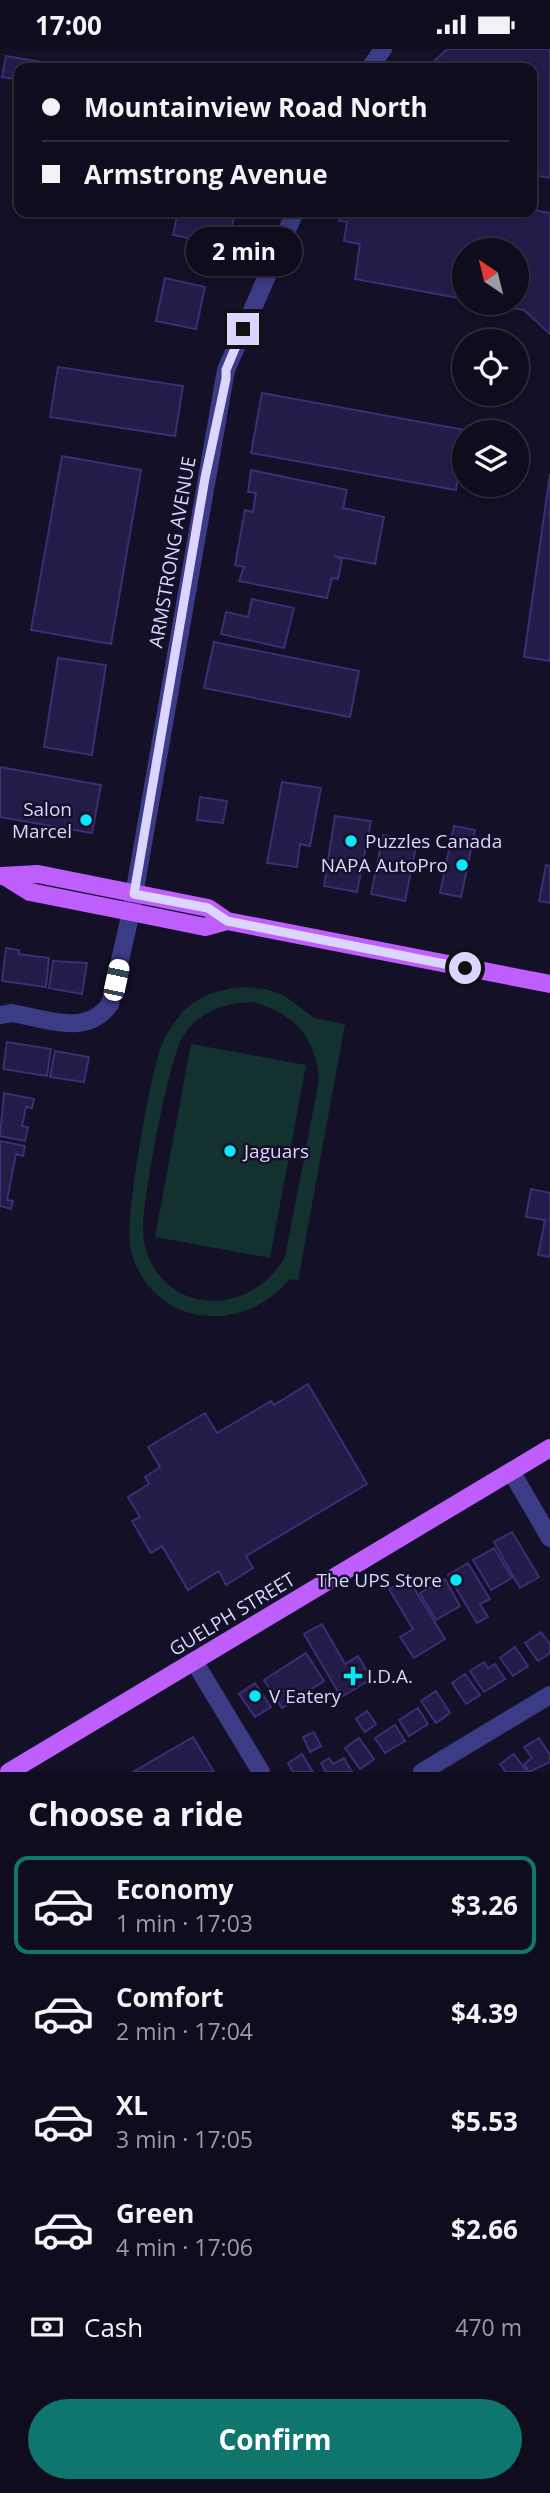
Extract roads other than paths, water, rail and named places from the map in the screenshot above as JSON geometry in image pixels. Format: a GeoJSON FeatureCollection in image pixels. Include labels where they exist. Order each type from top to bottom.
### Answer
{"type":"FeatureCollection","features":[{"type":"Feature","properties":{"kind":"main road"},"geometry":{"type":"LineString","coordinates":[[3,877],[38,874],[208,908],[227,921],[550,984]]}},
{"type":"Feature","properties":{"kind":"main road"},"geometry":{"type":"LineString","coordinates":[[3,877],[30,892],[131,912],[205,926],[227,921]]}},
{"type":"Feature","properties":{"kind":"main road","name":"GUELPH STREET"},"geometry":{"type":"LineString","coordinates":[[9,1772],[550,1448]]}},
{"type":"Feature","properties":{"kind":"street","name":"ARMSTRONG AVENUE"},"geometry":{"type":"LineString","coordinates":[[0,1016],[12,1013],[85,1024],[102,1016],[110,1004],[131,912],[226,370],[293,217]]}},
{"type":"Feature","properties":{"kind":"street"},"geometry":{"type":"LineString","coordinates":[[511,1471],[550,1538]]}},
{"type":"Feature","properties":{"kind":"street"},"geometry":{"type":"LineString","coordinates":[[194,1661],[261,1772]]}},
{"type":"Feature","properties":{"kind":"street"},"geometry":{"type":"LineString","coordinates":[[422,1772],[550,1695]]}},
{"type":"Feature","properties":{"kind":"place","name":"Salon Marcel"},"geometry":{"type":"Point","coordinates":[86,820]}},
{"type":"Feature","properties":{"kind":"place","name":"Puzzles Canada"},"geometry":{"type":"Point","coordinates":[351,841]}},
{"type":"Feature","properties":{"kind":"place","name":"NAPA AutoPro"},"geometry":{"type":"Point","coordinates":[462,865]}},
{"type":"Feature","properties":{"kind":"place","name":"Jaguars"},"geometry":{"type":"Point","coordinates":[230,1151]}},
{"type":"Feature","properties":{"kind":"place","name":"The UPS Store"},"geometry":{"type":"Point","coordinates":[456,1580]}},
{"type":"Feature","properties":{"kind":"place","name":"I.D.A."},"geometry":{"type":"Point","coordinates":[353,1676]}},
{"type":"Feature","properties":{"kind":"place","name":"V Eatery"},"geometry":{"type":"Point","coordinates":[255,1696]}}]}
